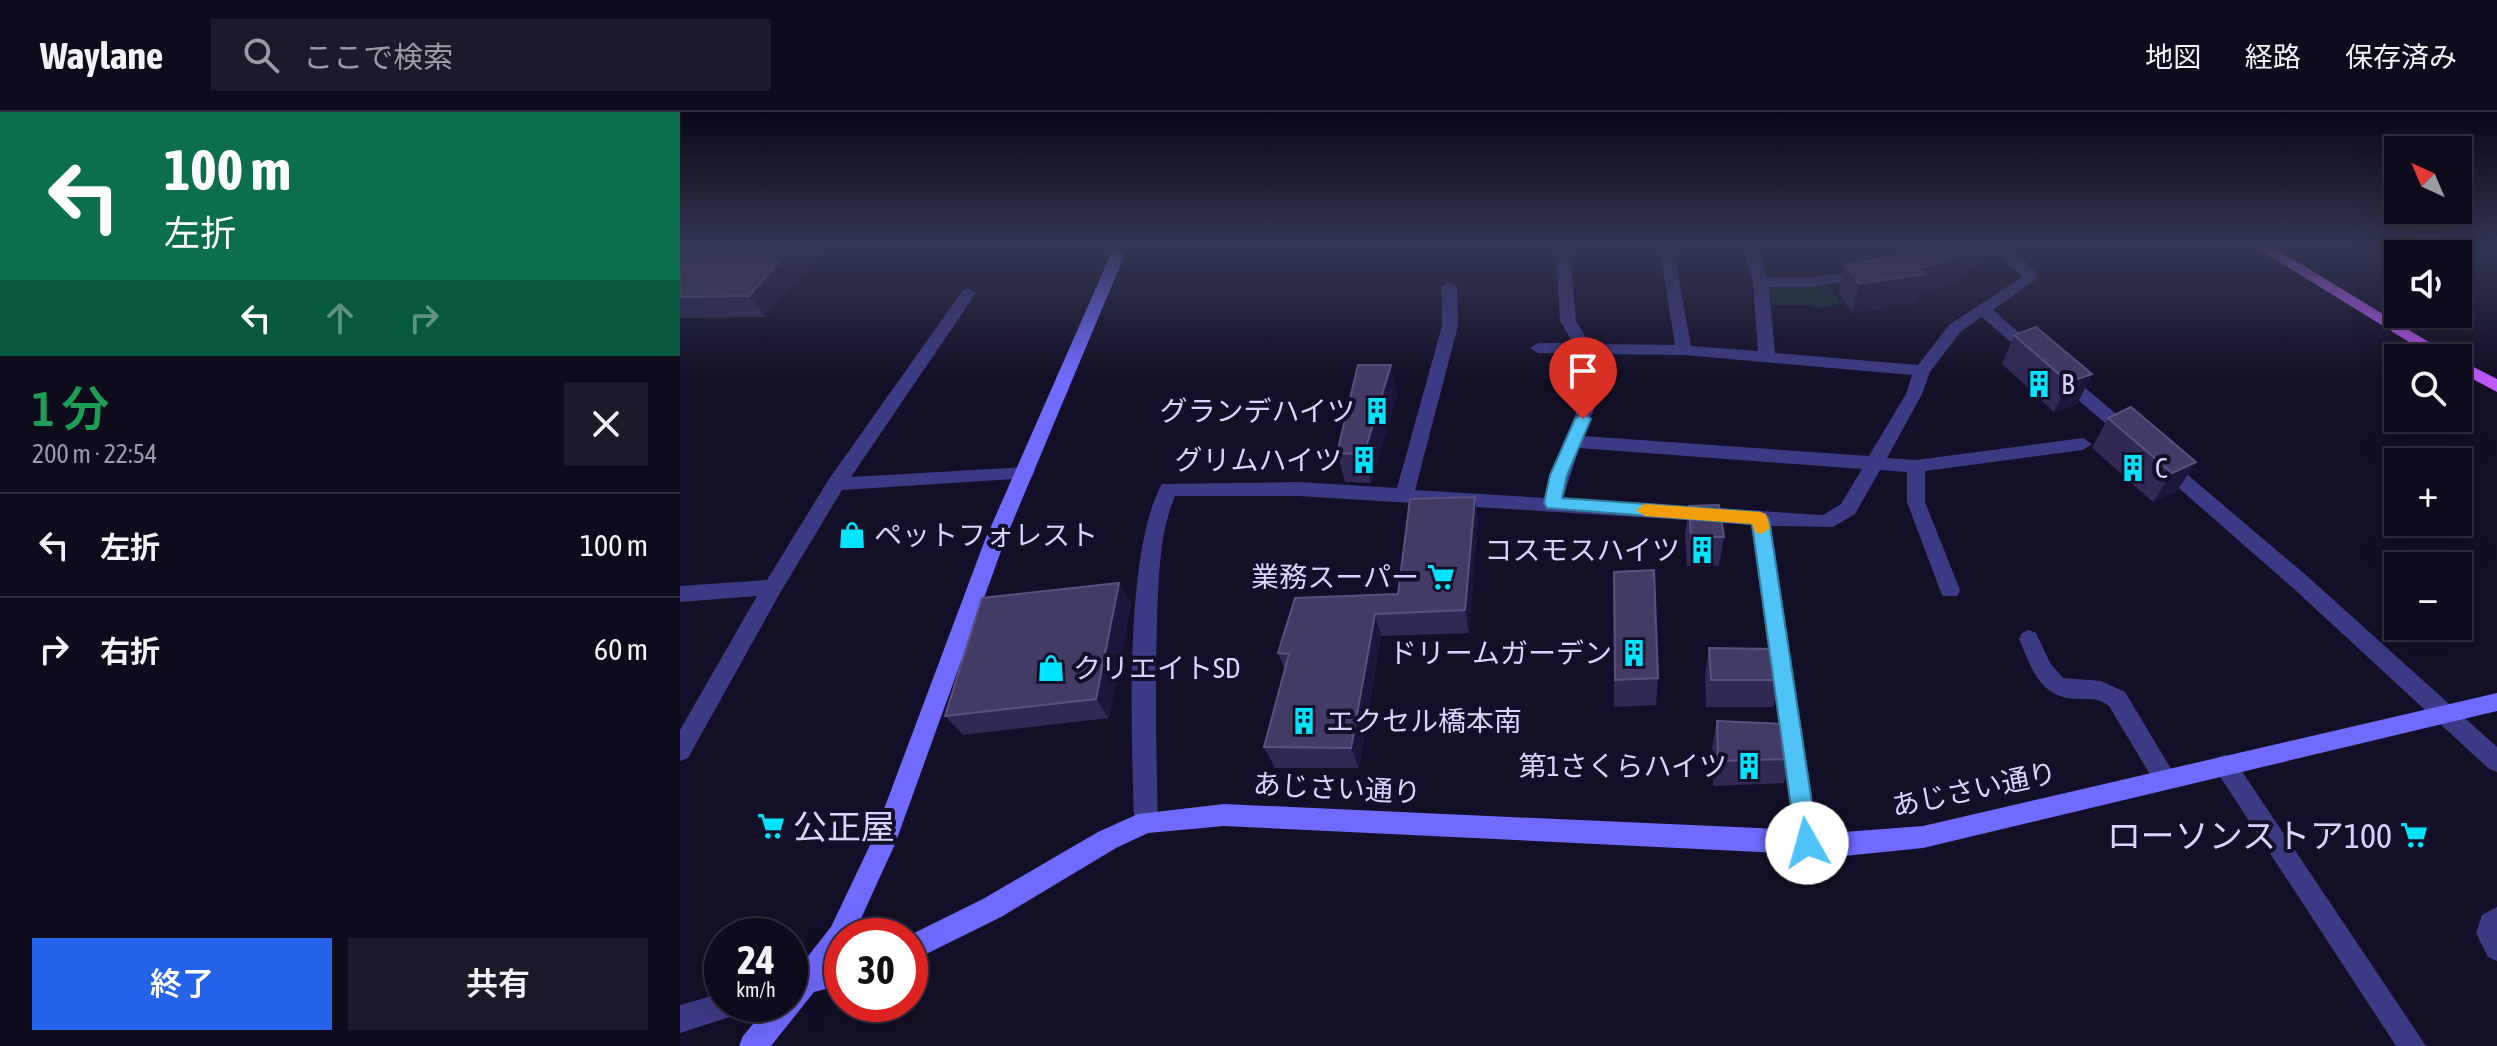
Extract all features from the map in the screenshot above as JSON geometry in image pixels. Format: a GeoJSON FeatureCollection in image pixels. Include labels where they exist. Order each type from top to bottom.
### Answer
{"type":"FeatureCollection","features":[{"type":"Feature","properties":{"kind":"main road"},"geometry":{"type":"LineString","coordinates":[[2335,291],[2424,344]]}},
{"type":"Feature","properties":{"kind":"main road"},"geometry":{"type":"LineString","coordinates":[[2472,372],[2497,386]]}},
{"type":"Feature","properties":{"kind":"street"},"geometry":{"type":"LineString","coordinates":[[808,976],[840,936],[883,844],[995,540],[1102,291]]}},
{"type":"Feature","properties":{"kind":"street"},"geometry":{"type":"LineString","coordinates":[[1404,496],[1450,326],[1449,291]]}},
{"type":"Feature","properties":{"kind":"street"},"geometry":{"type":"LineString","coordinates":[[1553,503],[1559,475],[1575,442],[1600,374],[1568,321],[1566,291]]}},
{"type":"Feature","properties":{"kind":"street"},"geometry":{"type":"LineString","coordinates":[[1674,291],[1684,350]]}},
{"type":"Feature","properties":{"kind":"street"},"geometry":{"type":"LineString","coordinates":[[1761,291],[1767,356]]}},
{"type":"Feature","properties":{"kind":"street"},"geometry":{"type":"LineString","coordinates":[[1146,822],[1144,760],[1148,590],[1157,520],[1165,492],[1174,487],[1298,489],[1826,522],[1848,509],[1914,394],[1922,371],[1951,332],[2012,291]]}},
{"type":"Feature","properties":{"kind":"street"},"geometry":{"type":"LineString","coordinates":[[680,751],[773,587],[836,484],[968,293]]}},
{"type":"Feature","properties":{"kind":"street"},"geometry":{"type":"LineString","coordinates":[[1984,310],[2300,582],[2497,762]]}},
{"type":"Feature","properties":{"kind":"street"},"geometry":{"type":"LineString","coordinates":[[1538,348],[1684,350],[1922,371]]}},
{"type":"Feature","properties":{"kind":"street"},"geometry":{"type":"LineString","coordinates":[[1575,442],[1916,466],[2083,444]]}},
{"type":"Feature","properties":{"kind":"street"},"geometry":{"type":"LineString","coordinates":[[1916,466],[1916,502],[1950,590]]}},
{"type":"Feature","properties":{"kind":"street"},"geometry":{"type":"LineString","coordinates":[[836,484],[1025,473]]}},
{"type":"Feature","properties":{"kind":"street"},"geometry":{"type":"LineString","coordinates":[[1760,519],[1807,843]]}},
{"type":"Feature","properties":{"kind":"street"},"geometry":{"type":"LineString","coordinates":[[680,594],[773,587]]}},
{"type":"Feature","properties":{"kind":"street"},"geometry":{"type":"LineString","coordinates":[[2029,639],[2053,683],[2069,690],[2097,689],[2117,700],[2165,779]]}},
{"type":"Feature","properties":{"kind":"street","name":"あじさい通り"},"geometry":{"type":"LineString","coordinates":[[928,940],[992,908],[1107,840],[1146,822],[1224,815],[1844,844],[1923,837],[2497,702]]}},
{"type":"Feature","properties":{"kind":"street"},"geometry":{"type":"LineString","coordinates":[[2225,765],[2412,1046]]}},
{"type":"Feature","properties":{"kind":"street"},"geometry":{"type":"LineString","coordinates":[[2497,920],[2491,924],[2489,933],[2497,948]]}},
{"type":"Feature","properties":{"kind":"street"},"geometry":{"type":"LineString","coordinates":[[680,1019],[704,1012]]}},
{"type":"Feature","properties":{"kind":"street"},"geometry":{"type":"LineString","coordinates":[[753,1046],[772,1022]]}},
{"type":"Feature","properties":{"kind":"green space"},"geometry":{"type":"Polygon","coordinates":[[[1770,291],[1832,291],[1841,304],[1815,308],[1813,305],[1771,305],[1770,291]]]}},
{"type":"Feature","properties":{"kind":"building"},"geometry":{"type":"Polygon","coordinates":[[[680,291],[754,291],[749,296],[680,297],[680,291]]]}},
{"type":"Feature","properties":{"kind":"building"},"geometry":{"type":"Polygon","coordinates":[[[2036,327],[2092,374],[2068,382],[2014,335],[2036,327]]]}},
{"type":"Feature","properties":{"kind":"building"},"geometry":{"type":"Polygon","coordinates":[[[1358,365],[1391,365],[1364,454],[1337,453],[1358,365]]]}},
{"type":"Feature","properties":{"kind":"building"},"geometry":{"type":"Polygon","coordinates":[[[2131,407],[2196,462],[2172,473],[2108,418],[2131,407]]]}},
{"type":"Feature","properties":{"kind":"building"},"geometry":{"type":"Polygon","coordinates":[[[1475,497],[1465,610],[1375,614],[1351,748],[1264,747],[1289,654],[1278,653],[1295,598],[1398,594],[1410,499],[1475,497]]]}},
{"type":"Feature","properties":{"kind":"building"},"geometry":{"type":"Polygon","coordinates":[[[1719,505],[1724,537],[1691,537],[1689,506],[1719,505]]]}},
{"type":"Feature","properties":{"kind":"building","name":"ドリームガーデン"},"geometry":{"type":"Polygon","coordinates":[[[1654,570],[1658,678],[1615,680],[1614,572],[1654,570]]]}},
{"type":"Feature","properties":{"kind":"building","name":"クリエイトSD"},"geometry":{"type":"Polygon","coordinates":[[[1119,583],[1096,699],[945,716],[982,598],[1119,583]]]}},
{"type":"Feature","properties":{"kind":"building"},"geometry":{"type":"Polygon","coordinates":[[[1709,648],[1776,649],[1780,680],[1711,680],[1709,648]]]}},
{"type":"Feature","properties":{"kind":"building"},"geometry":{"type":"Polygon","coordinates":[[[1717,721],[1787,724],[1792,759],[1718,761],[1717,721]]]}},
{"type":"Feature","properties":{"kind":"slow traffic"},"geometry":{"type":"LineString","coordinates":[[1645,510],[1760,519],[1761,528]]}},
{"type":"Feature","properties":{"kind":"place","name":"B"},"geometry":{"type":"Point","coordinates":[2039,384]}},
{"type":"Feature","properties":{"kind":"place","name":"グランデハイツ"},"geometry":{"type":"Point","coordinates":[1377,411]}},
{"type":"Feature","properties":{"kind":"place","name":"グリムハイツ"},"geometry":{"type":"Point","coordinates":[1364,460]}},
{"type":"Feature","properties":{"kind":"place","name":"C"},"geometry":{"type":"Point","coordinates":[2133,468]}},
{"type":"Feature","properties":{"kind":"place","name":"ペットフォレスト"},"geometry":{"type":"Point","coordinates":[852,535]}},
{"type":"Feature","properties":{"kind":"place","name":"コスモスハイツ"},"geometry":{"type":"Point","coordinates":[1702,550]}},
{"type":"Feature","properties":{"kind":"place","name":"業務スーパー"},"geometry":{"type":"Point","coordinates":[1441,577]}},
{"type":"Feature","properties":{"kind":"place","name":"ドリームガーデン"},"geometry":{"type":"Point","coordinates":[1634,653]}},
{"type":"Feature","properties":{"kind":"place","name":"クリエイトSD"},"geometry":{"type":"Point","coordinates":[1051,668]}},
{"type":"Feature","properties":{"kind":"place","name":"エクセル橋本南"},"geometry":{"type":"Point","coordinates":[1304,721]}},
{"type":"Feature","properties":{"kind":"place","name":"第1さくらハイツ"},"geometry":{"type":"Point","coordinates":[1749,766]}},
{"type":"Feature","properties":{"kind":"place","name":"公正屋"},"geometry":{"type":"Point","coordinates":[771,826]}},
{"type":"Feature","properties":{"kind":"place","name":"ローソンストア100"},"geometry":{"type":"Point","coordinates":[2414,835]}},
{"type":"Feature","properties":{"kind":"route"},"geometry":{"type":"LineString","coordinates":[[1583,419],[1559,475],[1553,503],[1760,519],[1807,843]]}}]}
